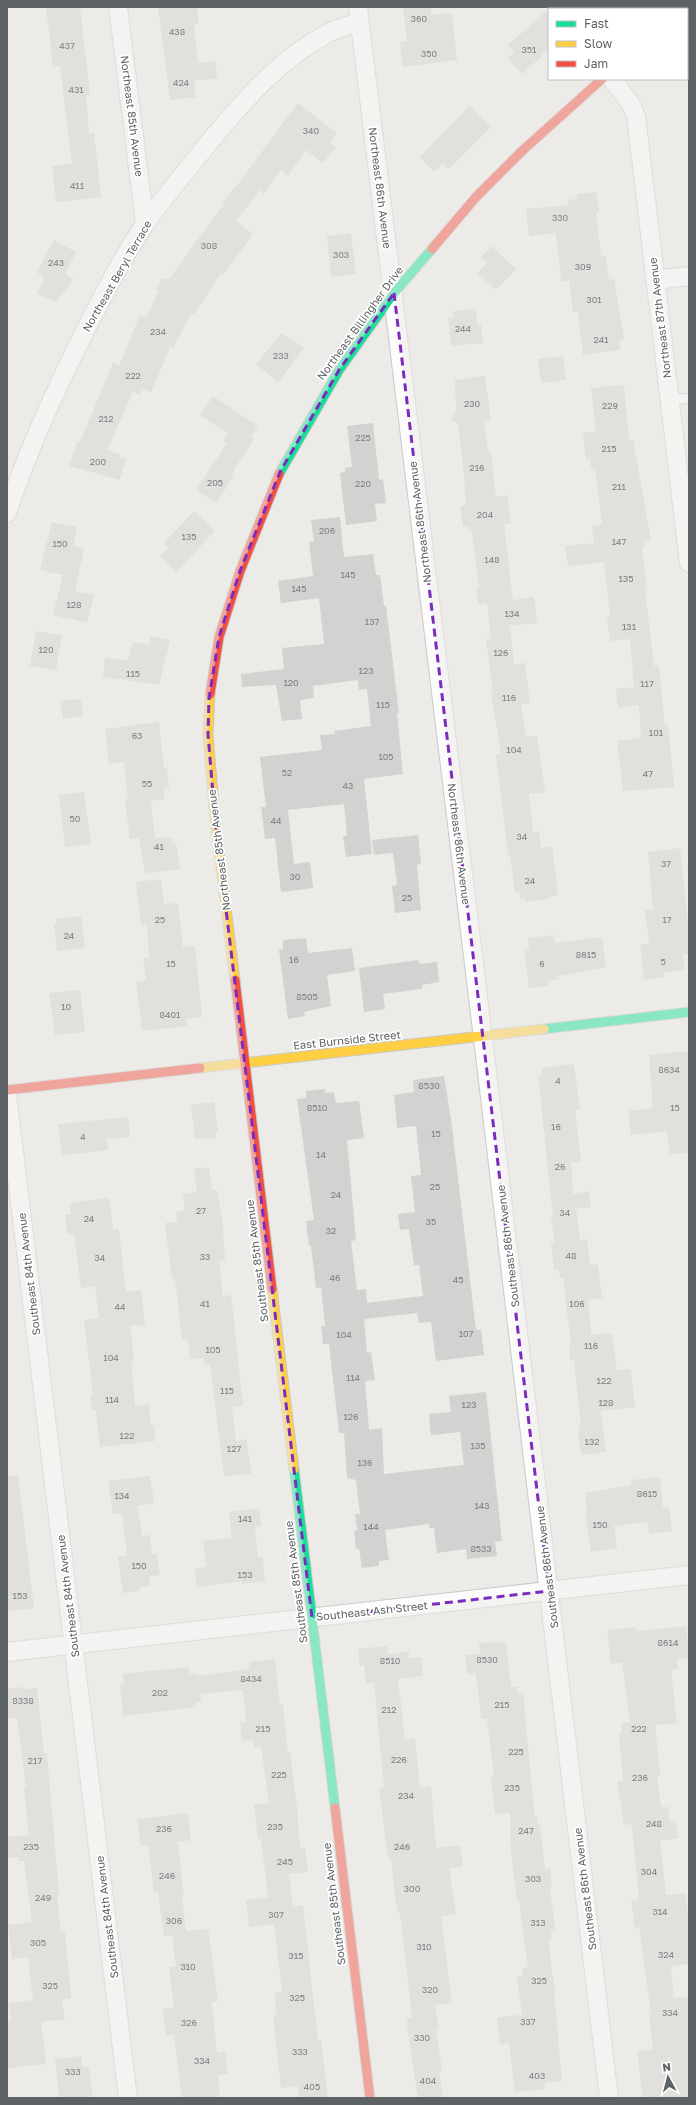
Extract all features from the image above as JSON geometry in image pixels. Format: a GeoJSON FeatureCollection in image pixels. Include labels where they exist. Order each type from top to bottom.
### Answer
{"type":"FeatureCollection","features":[{"type":"Feature","properties":{"kind":"street","name":"Northeast 85th Avenue"},"geometry":{"type":"LineString","coordinates":[[118,7],[145,224]]}},
{"type":"Feature","properties":{"kind":"street","name":"Northeast Beryl Terrace"},"geometry":{"type":"LineString","coordinates":[[7,513],[12,482],[99,302],[145,224],[222,127],[271,73],[304,47],[358,15]]}},
{"type":"Feature","properties":{"kind":"street","name":"Northeast 86th Avenue"},"geometry":{"type":"LineString","coordinates":[[358,15],[394,293],[483,1037]]}},
{"type":"Feature","properties":{"kind":"street","name":"Northeast Billingher Drive"},"geometry":{"type":"LineString","coordinates":[[219,637],[240,571],[280,472],[339,370],[394,293],[476,197],[522,151],[601,80]]}},
{"type":"Feature","properties":{"kind":"street","name":"Northeast 87th Avenue"},"geometry":{"type":"LineString","coordinates":[[613,80],[630,103],[636,116],[655,280],[686,521],[689,563]]}},
{"type":"Feature","properties":{"kind":"street"},"geometry":{"type":"LineString","coordinates":[[655,280],[689,276]]}},
{"type":"Feature","properties":{"kind":"street","name":"Northeast 85th Avenue"},"geometry":{"type":"LineString","coordinates":[[219,637],[209,698],[208,734],[215,819],[245,1064]]}},
{"type":"Feature","properties":{"kind":"street","name":"East Burnside Street"},"geometry":{"type":"LineString","coordinates":[[7,1090],[483,1037],[689,1012]]}},
{"type":"Feature","properties":{"kind":"street","name":"Southeast 86th Avenue"},"geometry":{"type":"LineString","coordinates":[[483,1037],[609,2098]]}},
{"type":"Feature","properties":{"kind":"street","name":"Southeast 85th Avenue"},"geometry":{"type":"LineString","coordinates":[[245,1064],[370,2098]]}},
{"type":"Feature","properties":{"kind":"street","name":"Southeast 84th Avenue"},"geometry":{"type":"LineString","coordinates":[[7,1094],[128,2098]]}},
{"type":"Feature","properties":{"kind":"street","name":"Southeast Ash Street"},"geometry":{"type":"LineString","coordinates":[[7,1652],[689,1575]]}},
{"type":"Feature","properties":{"kind":"lane"},"geometry":{"type":"LineString","coordinates":[[670,400],[689,398]]}},
{"type":"Feature","properties":{"kind":"highlighted area"},"geometry":{"type":"Polygon","coordinates":[[[394,293],[549,1591],[312,1618],[215,819],[208,734],[209,698],[219,637],[240,571],[280,472],[339,370],[394,293]]]}},
{"type":"Feature","properties":{"kind":"building"},"geometry":{"type":"Polygon","coordinates":[[[46,7],[80,7],[90,95],[86,95],[89,133],[94,133],[101,197],[56,202],[52,166],[72,164],[60,66],[53,67],[46,7]]]}},
{"type":"Feature","properties":{"kind":"building"},"geometry":{"type":"Polygon","coordinates":[[[158,7],[197,7],[199,24],[194,24],[198,63],[215,61],[218,78],[194,81],[196,97],[170,100],[158,7]]]}},
{"type":"Feature","properties":{"kind":"building"},"geometry":{"type":"Polygon","coordinates":[[[403,7],[430,7],[431,15],[452,13],[457,60],[403,67],[400,42],[407,41],[403,7]]]}},
{"type":"Feature","properties":{"kind":"building"},"geometry":{"type":"Polygon","coordinates":[[[548,10],[548,48],[541,55],[542,56],[522,74],[508,58],[514,52],[508,45],[548,10]]]}},
{"type":"Feature","properties":{"kind":"building"},"geometry":{"type":"Polygon","coordinates":[[[298,103],[337,133],[330,142],[336,147],[323,163],[306,150],[288,176],[281,170],[264,193],[260,190],[236,221],[253,234],[223,275],[221,273],[194,315],[191,313],[173,348],[170,347],[151,393],[142,389],[140,395],[133,392],[107,450],[120,454],[119,457],[126,459],[120,480],[69,466],[77,441],[80,442],[113,363],[119,366],[140,315],[146,318],[159,291],[156,289],[163,278],[169,279],[224,204],[222,203],[235,186],[236,187],[298,103]]]}},
{"type":"Feature","properties":{"kind":"building"},"geometry":{"type":"Polygon","coordinates":[[[469,106],[491,127],[449,169],[443,163],[434,172],[420,157],[469,106]]]}},
{"type":"Feature","properties":{"kind":"building"},"geometry":{"type":"Polygon","coordinates":[[[596,192],[599,212],[596,212],[601,256],[606,256],[609,280],[614,279],[624,339],[619,340],[620,350],[583,355],[578,312],[573,312],[569,281],[561,281],[556,233],[529,236],[526,209],[569,205],[568,200],[577,199],[577,194],[596,192]]]}},
{"type":"Feature","properties":{"kind":"building"},"geometry":{"type":"Polygon","coordinates":[[[351,233],[356,274],[331,277],[327,236],[351,233]]]}},
{"type":"Feature","properties":{"kind":"building"},"geometry":{"type":"Polygon","coordinates":[[[54,240],[76,252],[65,274],[74,279],[56,302],[37,294],[44,278],[37,272],[54,240]]]}},
{"type":"Feature","properties":{"kind":"building"},"geometry":{"type":"Polygon","coordinates":[[[491,246],[516,269],[496,290],[477,273],[487,263],[481,257],[491,246]]]}},
{"type":"Feature","properties":{"kind":"building"},"geometry":{"type":"Polygon","coordinates":[[[476,309],[477,326],[481,325],[483,343],[451,346],[448,318],[454,318],[453,311],[476,309]]]}},
{"type":"Feature","properties":{"kind":"building"},"geometry":{"type":"Polygon","coordinates":[[[281,334],[292,339],[304,348],[278,382],[256,364],[281,334]]]}},
{"type":"Feature","properties":{"kind":"building"},"geometry":{"type":"Polygon","coordinates":[[[563,356],[566,380],[541,383],[538,359],[563,356]]]}},
{"type":"Feature","properties":{"kind":"building"},"geometry":{"type":"Polygon","coordinates":[[[485,376],[491,421],[484,421],[488,452],[491,452],[496,497],[507,495],[511,523],[504,524],[513,600],[534,597],[537,623],[510,626],[514,664],[525,663],[530,703],[521,704],[526,737],[537,736],[545,792],[529,794],[533,832],[539,831],[541,848],[552,846],[558,895],[548,897],[548,899],[525,902],[525,898],[520,899],[519,892],[515,893],[510,855],[508,855],[496,755],[501,754],[491,693],[493,693],[486,639],[491,639],[487,603],[478,604],[476,589],[479,589],[472,530],[470,530],[469,526],[463,527],[460,506],[465,505],[466,501],[458,424],[451,420],[456,411],[455,380],[485,376]]]}},
{"type":"Feature","properties":{"kind":"building"},"geometry":{"type":"Polygon","coordinates":[[[624,385],[629,440],[633,439],[651,540],[644,541],[645,546],[642,547],[647,589],[645,589],[654,666],[659,665],[665,726],[668,725],[674,787],[623,791],[617,741],[641,738],[639,705],[618,708],[616,689],[634,687],[630,639],[610,641],[607,617],[610,616],[604,562],[568,566],[565,546],[594,543],[592,526],[602,524],[595,469],[591,470],[590,459],[586,459],[583,433],[596,431],[591,388],[624,385]]]}},
{"type":"Feature","properties":{"kind":"building"},"geometry":{"type":"Polygon","coordinates":[[[213,396],[258,426],[251,436],[255,438],[235,468],[232,474],[234,476],[216,503],[196,490],[227,443],[223,441],[228,434],[200,415],[213,396]]]}},
{"type":"Feature","properties":{"kind":"building"},"geometry":{"type":"Polygon","coordinates":[[[373,423],[379,480],[383,479],[386,503],[375,504],[377,521],[346,525],[340,473],[345,472],[345,468],[352,467],[347,426],[373,423]]]}},
{"type":"Feature","properties":{"kind":"building"},"geometry":{"type":"Polygon","coordinates":[[[194,511],[215,531],[176,572],[160,556],[168,548],[164,543],[194,511]]]}},
{"type":"Feature","properties":{"kind":"building"},"geometry":{"type":"Polygon","coordinates":[[[340,517],[344,557],[373,554],[376,575],[380,575],[384,606],[386,606],[399,713],[397,713],[403,774],[364,779],[372,854],[346,857],[343,836],[347,836],[344,804],[288,810],[294,864],[310,862],[313,888],[281,892],[275,838],[265,839],[261,807],[266,807],[260,757],[322,750],[320,735],[335,734],[334,731],[371,726],[367,689],[359,690],[358,680],[313,686],[314,698],[300,700],[302,719],[282,721],[276,685],[242,687],[241,674],[284,669],[282,648],[324,644],[319,598],[281,603],[278,581],[313,576],[309,542],[314,542],[311,520],[340,517]]]}},
{"type":"Feature","properties":{"kind":"building"},"geometry":{"type":"Polygon","coordinates":[[[52,522],[77,527],[73,546],[84,549],[75,591],[94,595],[87,623],[53,615],[63,575],[40,570],[52,522]]]}},
{"type":"Feature","properties":{"kind":"building"},"geometry":{"type":"Polygon","coordinates":[[[36,631],[62,635],[56,670],[30,666],[36,631]]]}},
{"type":"Feature","properties":{"kind":"building"},"geometry":{"type":"Polygon","coordinates":[[[151,636],[170,640],[159,685],[103,677],[105,658],[128,660],[133,642],[149,645],[151,636]]]}},
{"type":"Feature","properties":{"kind":"building"},"geometry":{"type":"Polygon","coordinates":[[[81,699],[83,716],[63,719],[60,701],[81,699]]]}},
{"type":"Feature","properties":{"kind":"building"},"geometry":{"type":"Polygon","coordinates":[[[159,722],[164,768],[167,767],[169,788],[164,788],[164,799],[151,801],[155,838],[172,837],[173,844],[176,843],[180,869],[145,873],[139,838],[130,839],[125,800],[128,800],[124,762],[109,764],[105,729],[159,722]]]}},
{"type":"Feature","properties":{"kind":"building"},"geometry":{"type":"Polygon","coordinates":[[[84,792],[91,844],[65,847],[59,795],[84,792]]]}},
{"type":"Feature","properties":{"kind":"building"},"geometry":{"type":"Polygon","coordinates":[[[418,835],[421,864],[417,865],[421,910],[395,913],[392,886],[397,885],[393,853],[374,855],[372,840],[418,835]]]}},
{"type":"Feature","properties":{"kind":"building"},"geometry":{"type":"Polygon","coordinates":[[[680,848],[689,932],[689,954],[683,954],[685,970],[664,973],[665,977],[644,980],[640,945],[649,943],[645,910],[653,909],[648,852],[680,848]]]}},
{"type":"Feature","properties":{"kind":"building"},"geometry":{"type":"Polygon","coordinates":[[[161,879],[164,904],[178,903],[183,947],[195,946],[202,1017],[186,1019],[187,1026],[142,1031],[136,982],[146,980],[143,958],[149,958],[147,924],[141,925],[136,882],[161,879]]]}},
{"type":"Feature","properties":{"kind":"building"},"geometry":{"type":"Polygon","coordinates":[[[81,916],[85,948],[57,951],[54,925],[57,924],[56,919],[81,916]]]}},
{"type":"Feature","properties":{"kind":"building"},"geometry":{"type":"Polygon","coordinates":[[[554,935],[555,943],[602,937],[606,967],[559,976],[559,979],[548,981],[548,986],[529,988],[524,949],[529,949],[528,938],[554,935]]]}},
{"type":"Feature","properties":{"kind":"building"},"geometry":{"type":"Polygon","coordinates":[[[306,938],[308,953],[352,948],[355,971],[327,975],[331,1006],[304,1012],[305,1016],[288,1019],[279,950],[283,949],[283,940],[306,938]]]}},
{"type":"Feature","properties":{"kind":"building"},"geometry":{"type":"Polygon","coordinates":[[[419,960],[419,964],[437,962],[439,982],[422,985],[422,989],[383,994],[385,1009],[364,1012],[359,968],[419,960]]]}},
{"type":"Feature","properties":{"kind":"building"},"geometry":{"type":"Polygon","coordinates":[[[80,990],[85,1032],[55,1035],[49,993],[80,990]]]}},
{"type":"Feature","properties":{"kind":"building"},"geometry":{"type":"Polygon","coordinates":[[[689,1051],[689,1153],[670,1154],[667,1131],[631,1135],[628,1111],[653,1108],[649,1055],[689,1051]]]}},
{"type":"Feature","properties":{"kind":"building"},"geometry":{"type":"Polygon","coordinates":[[[574,1064],[580,1109],[575,1110],[581,1161],[571,1162],[573,1194],[589,1191],[591,1207],[576,1209],[580,1240],[587,1239],[590,1265],[598,1264],[602,1298],[588,1300],[591,1335],[612,1333],[617,1370],[631,1369],[635,1407],[601,1411],[606,1452],[581,1455],[578,1431],[580,1431],[579,1426],[581,1425],[574,1360],[570,1361],[569,1345],[571,1345],[563,1278],[560,1278],[559,1270],[554,1270],[551,1243],[555,1243],[551,1217],[553,1217],[538,1075],[542,1075],[542,1068],[574,1064]]]}},
{"type":"Feature","properties":{"kind":"building"},"geometry":{"type":"Polygon","coordinates":[[[444,1076],[451,1119],[476,1330],[481,1330],[484,1355],[436,1361],[431,1322],[419,1323],[417,1313],[364,1319],[367,1353],[371,1352],[375,1380],[365,1381],[369,1430],[382,1428],[384,1474],[464,1465],[460,1432],[431,1435],[429,1414],[451,1412],[449,1396],[486,1392],[502,1541],[495,1542],[497,1556],[467,1559],[466,1549],[437,1553],[434,1528],[429,1528],[429,1524],[385,1530],[389,1560],[379,1561],[379,1566],[362,1568],[359,1549],[356,1549],[354,1531],[357,1530],[355,1514],[360,1514],[356,1480],[347,1478],[344,1433],[339,1433],[329,1344],[323,1344],[321,1326],[325,1326],[321,1287],[316,1288],[311,1246],[309,1246],[306,1221],[314,1220],[297,1099],[306,1098],[306,1091],[325,1089],[325,1093],[334,1092],[336,1103],[359,1101],[364,1138],[347,1140],[356,1240],[351,1241],[357,1290],[366,1289],[367,1303],[423,1296],[419,1265],[414,1265],[409,1229],[400,1230],[398,1214],[415,1212],[411,1176],[421,1175],[416,1126],[397,1128],[394,1095],[414,1092],[413,1080],[444,1076]]]}},
{"type":"Feature","properties":{"kind":"building"},"geometry":{"type":"Polygon","coordinates":[[[214,1102],[218,1132],[215,1132],[216,1138],[195,1139],[191,1105],[214,1102]]]}},
{"type":"Feature","properties":{"kind":"building"},"geometry":{"type":"Polygon","coordinates":[[[128,1117],[130,1137],[107,1139],[108,1150],[62,1155],[58,1124],[128,1117]]]}},
{"type":"Feature","properties":{"kind":"building"},"geometry":{"type":"Polygon","coordinates":[[[209,1167],[212,1190],[217,1190],[222,1217],[225,1260],[219,1261],[223,1296],[231,1295],[243,1406],[232,1407],[236,1441],[246,1439],[252,1473],[224,1477],[210,1364],[205,1365],[204,1358],[190,1359],[188,1339],[182,1339],[175,1279],[172,1279],[165,1223],[177,1222],[176,1212],[185,1210],[183,1194],[197,1192],[194,1169],[209,1167]]]}},
{"type":"Feature","properties":{"kind":"building"},"geometry":{"type":"Polygon","coordinates":[[[109,1198],[113,1229],[119,1229],[126,1292],[141,1290],[145,1325],[130,1326],[134,1361],[131,1362],[135,1406],[149,1404],[151,1426],[154,1425],[155,1441],[100,1447],[96,1410],[92,1410],[90,1395],[93,1395],[84,1320],[99,1318],[95,1286],[81,1288],[74,1233],[67,1234],[65,1215],[71,1214],[70,1203],[109,1198]]]}},
{"type":"Feature","properties":{"kind":"building"},"geometry":{"type":"Polygon","coordinates":[[[18,1475],[34,1608],[7,1611],[7,1476],[18,1475]]]}},
{"type":"Feature","properties":{"kind":"building"},"geometry":{"type":"Polygon","coordinates":[[[150,1476],[154,1503],[138,1506],[142,1536],[150,1535],[152,1554],[157,1554],[160,1575],[149,1576],[150,1586],[140,1587],[140,1591],[123,1593],[118,1557],[127,1555],[122,1513],[113,1514],[108,1481],[150,1476]]]}},
{"type":"Feature","properties":{"kind":"building"},"geometry":{"type":"Polygon","coordinates":[[[660,1477],[663,1508],[669,1507],[672,1531],[649,1534],[648,1522],[614,1526],[617,1548],[591,1552],[585,1513],[587,1514],[585,1493],[631,1485],[631,1480],[660,1477]]]}},
{"type":"Feature","properties":{"kind":"building"},"geometry":{"type":"Polygon","coordinates":[[[259,1508],[261,1526],[255,1527],[258,1557],[263,1557],[265,1581],[242,1584],[242,1581],[197,1587],[195,1568],[206,1567],[203,1541],[232,1538],[229,1512],[259,1508]]]}},
{"type":"Feature","properties":{"kind":"building"},"geometry":{"type":"Polygon","coordinates":[[[686,1626],[689,1658],[677,1659],[678,1669],[671,1670],[677,1723],[655,1725],[660,1776],[657,1776],[661,1807],[668,1807],[670,1821],[676,1821],[678,1838],[660,1841],[666,1895],[685,1893],[689,1925],[689,1964],[671,1966],[674,1998],[689,1997],[689,2098],[643,2098],[637,2051],[653,2049],[649,2013],[651,2013],[639,1927],[635,1928],[631,1900],[639,1899],[632,1824],[624,1825],[617,1781],[623,1781],[619,1734],[622,1734],[621,1723],[630,1722],[622,1662],[611,1664],[607,1630],[635,1627],[636,1631],[686,1626]]]}},
{"type":"Feature","properties":{"kind":"building"},"geometry":{"type":"Polygon","coordinates":[[[506,1642],[511,1687],[517,1687],[518,1693],[523,1693],[535,1818],[537,1817],[538,1825],[540,1825],[545,1869],[550,1868],[552,1889],[550,1889],[555,1929],[551,1930],[552,1940],[549,1940],[552,1972],[556,1990],[554,1990],[562,2081],[545,2083],[545,2089],[515,2092],[509,2043],[500,2044],[497,2017],[522,2015],[517,1977],[523,1976],[522,1968],[528,1968],[511,1853],[510,1813],[495,1814],[491,1777],[494,1776],[487,1719],[481,1719],[476,1673],[467,1674],[465,1655],[480,1654],[479,1643],[506,1642]]]}},
{"type":"Feature","properties":{"kind":"building"},"geometry":{"type":"Polygon","coordinates":[[[387,1646],[388,1654],[409,1652],[409,1658],[421,1657],[423,1676],[398,1679],[405,1740],[415,1738],[420,1788],[431,1786],[436,1848],[460,1845],[463,1867],[449,1868],[456,1914],[441,1916],[452,2003],[435,2005],[439,2029],[436,2029],[442,2071],[439,2071],[443,2098],[419,2098],[417,2092],[406,2018],[412,2017],[400,1913],[398,1913],[396,1905],[391,1858],[388,1858],[379,1788],[384,1787],[374,1682],[366,1683],[364,1665],[360,1666],[358,1649],[387,1646]]]}},
{"type":"Feature","properties":{"kind":"building"},"geometry":{"type":"Polygon","coordinates":[[[275,1659],[280,1704],[283,1704],[288,1753],[290,1752],[297,1807],[300,1848],[305,1848],[308,1872],[289,1874],[293,1907],[303,1905],[318,2041],[321,2040],[328,2098],[299,2098],[298,2086],[281,2088],[273,2016],[277,2015],[274,1993],[282,1992],[274,1924],[249,1927],[246,1900],[268,1897],[261,1838],[258,1839],[254,1805],[269,1803],[261,1747],[254,1748],[253,1740],[242,1741],[240,1722],[246,1722],[243,1690],[200,1694],[201,1701],[196,1702],[196,1707],[123,1716],[120,1685],[124,1684],[123,1674],[189,1667],[190,1674],[198,1674],[198,1676],[250,1669],[249,1662],[275,1659]]]}},
{"type":"Feature","properties":{"kind":"building"},"geometry":{"type":"Polygon","coordinates":[[[24,1687],[24,1689],[37,1688],[44,1753],[47,1753],[59,1894],[57,1894],[61,1932],[65,1931],[71,1998],[62,1999],[65,2019],[41,2022],[46,2064],[7,2068],[7,2021],[11,2021],[9,2003],[33,2000],[28,1957],[12,1959],[8,1925],[32,1922],[24,1861],[19,1861],[19,1857],[7,1858],[7,1837],[29,1835],[24,1788],[26,1787],[17,1718],[7,1719],[7,1689],[24,1687]]]}},
{"type":"Feature","properties":{"kind":"building"},"geometry":{"type":"Polygon","coordinates":[[[188,1813],[191,1840],[178,1842],[184,1897],[182,1897],[186,1931],[208,1929],[218,2001],[212,2002],[217,2052],[225,2051],[228,2074],[218,2075],[220,2098],[182,2098],[174,2034],[166,2035],[163,2009],[174,2008],[169,1967],[176,1967],[172,1935],[164,1936],[158,1892],[154,1892],[148,1845],[141,1846],[137,1819],[188,1813]]]}},
{"type":"Feature","properties":{"kind":"building"},"geometry":{"type":"Polygon","coordinates":[[[81,2056],[83,2067],[89,2067],[93,2098],[59,2098],[55,2059],[81,2056]]]}},
{"type":"Feature","properties":{"kind":"traffic: fast"},"geometry":{"type":"LineString","coordinates":[[279,474],[339,370],[394,293],[432,249]]}},
{"type":"Feature","properties":{"kind":"traffic: fast"},"geometry":{"type":"LineString","coordinates":[[544,1029],[689,1012]]}},
{"type":"Feature","properties":{"kind":"traffic: fast"},"geometry":{"type":"LineString","coordinates":[[294,1469],[335,1808]]}},
{"type":"Feature","properties":{"kind":"traffic: slow"},"geometry":{"type":"LineString","coordinates":[[210,694],[208,734],[215,819],[235,980]]}},
{"type":"Feature","properties":{"kind":"traffic: slow"},"geometry":{"type":"LineString","coordinates":[[200,1068],[544,1029]]}},
{"type":"Feature","properties":{"kind":"traffic: slow"},"geometry":{"type":"LineString","coordinates":[[272,1289],[294,1469]]}},
{"type":"Feature","properties":{"kind":"traffic: jam"},"geometry":{"type":"LineString","coordinates":[[432,249],[476,197],[522,151],[601,80]]}},
{"type":"Feature","properties":{"kind":"traffic: jam"},"geometry":{"type":"LineString","coordinates":[[210,694],[219,637],[240,571],[279,474]]}},
{"type":"Feature","properties":{"kind":"traffic: jam"},"geometry":{"type":"LineString","coordinates":[[235,980],[272,1289]]}},
{"type":"Feature","properties":{"kind":"traffic: jam"},"geometry":{"type":"LineString","coordinates":[[7,1090],[200,1068]]}},
{"type":"Feature","properties":{"kind":"traffic: jam"},"geometry":{"type":"LineString","coordinates":[[335,1808],[370,2098]]}}]}
